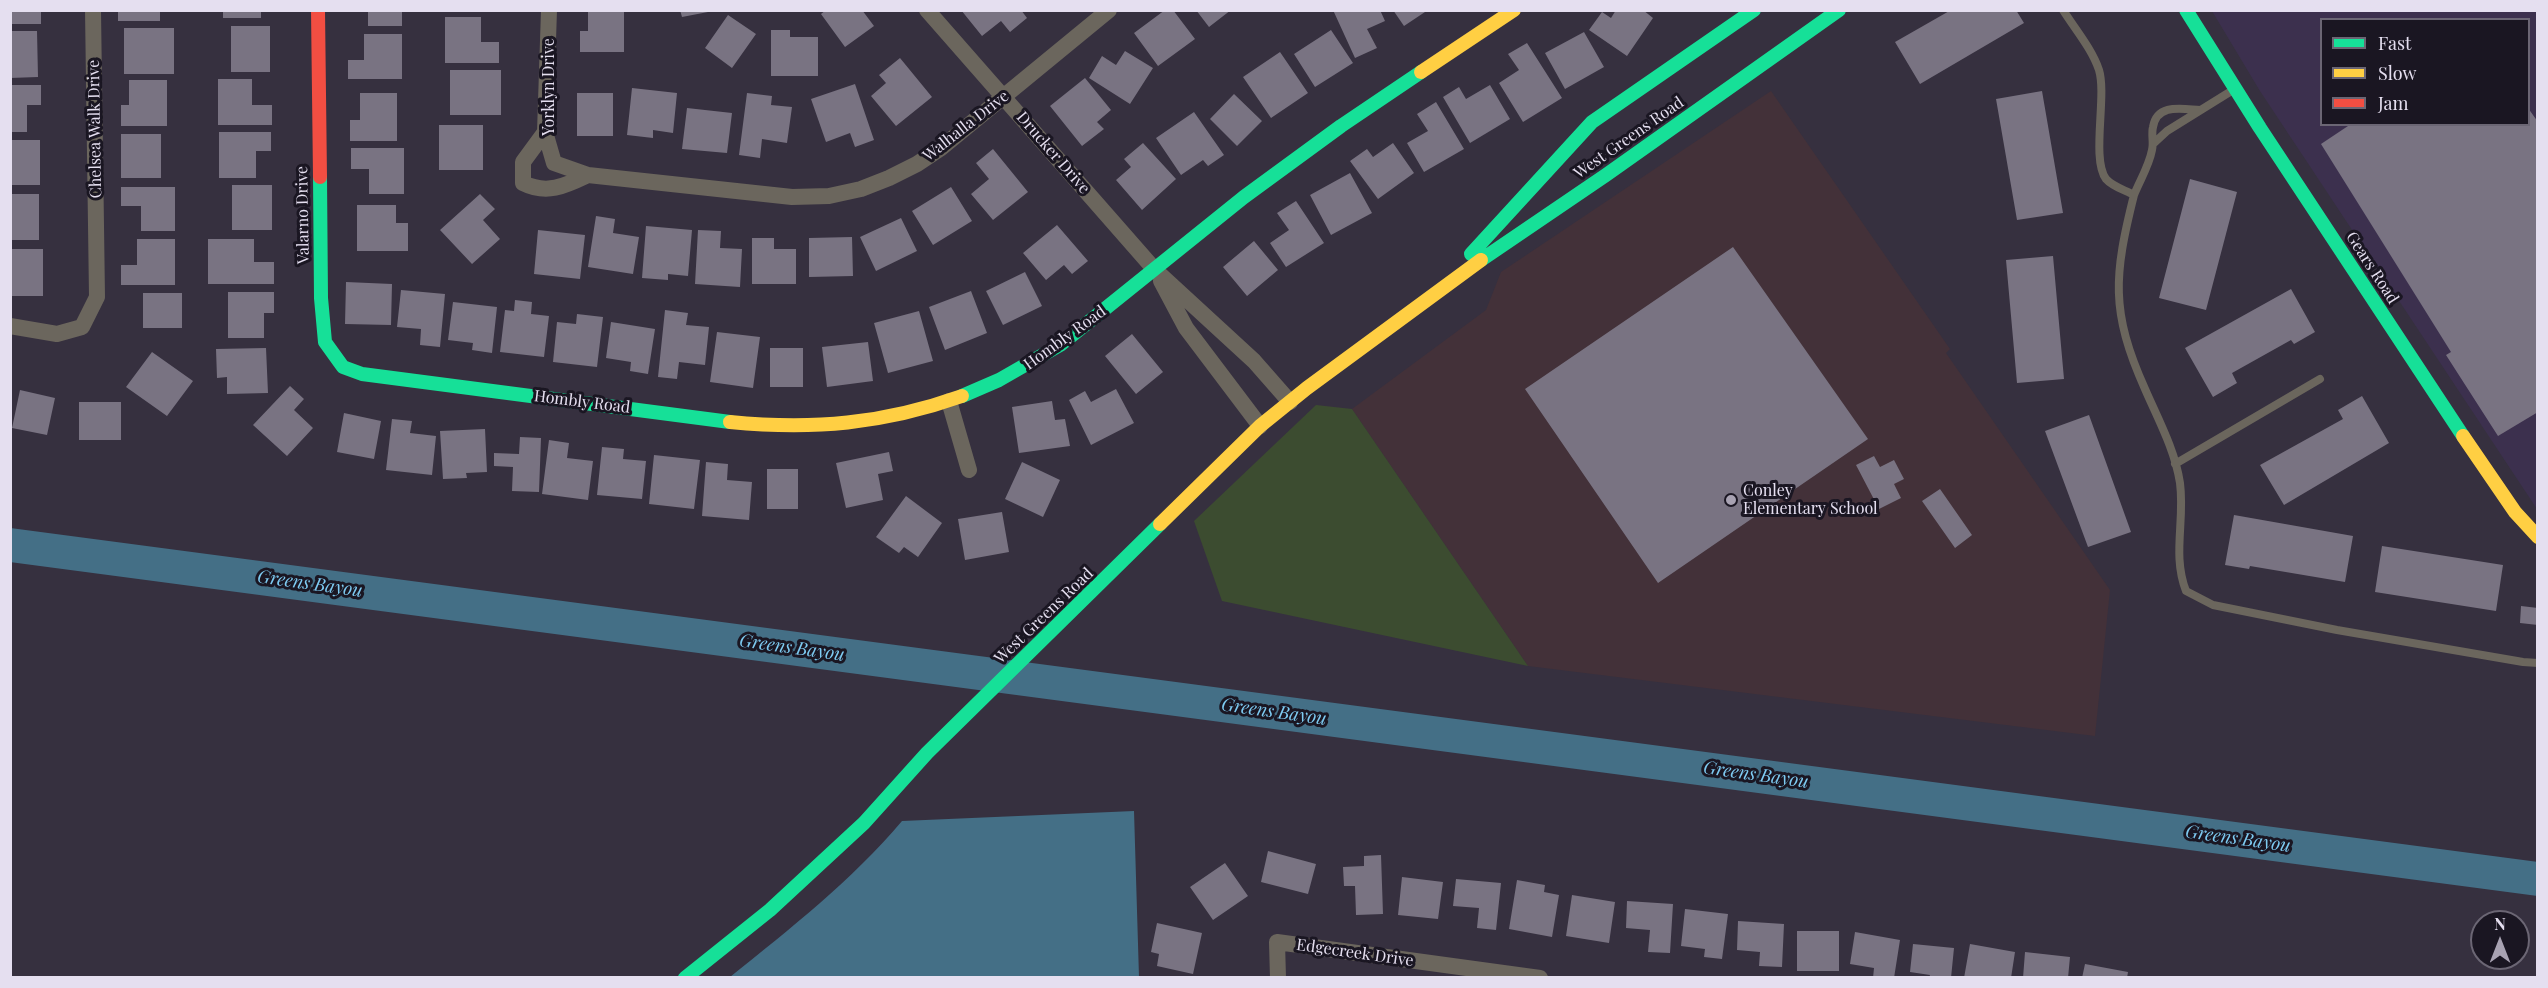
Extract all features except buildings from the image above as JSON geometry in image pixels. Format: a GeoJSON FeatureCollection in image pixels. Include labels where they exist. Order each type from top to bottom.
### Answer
{"type":"FeatureCollection","features":[{"type":"Feature","properties":{"kind":"main road","name":"Valarno Drive"},"geometry":{"type":"LineString","coordinates":[[318,10],[321,298],[325,342],[343,367],[362,374],[388,377]]}},
{"type":"Feature","properties":{"kind":"main road","name":"Hombly Road"},"geometry":{"type":"LineString","coordinates":[[388,377],[774,425],[797,426],[862,421],[925,409],[982,389],[1034,362],[1060,345],[1244,197],[1341,126],[1514,10]]}},
{"type":"Feature","properties":{"kind":"main road","name":"West Greens Road"},"geometry":{"type":"LineString","coordinates":[[1438,291],[1593,122],[1754,10]]}},
{"type":"Feature","properties":{"kind":"main road","name":"West Greens Road"},"geometry":{"type":"LineString","coordinates":[[685,978],[770,910],[856,831],[927,753],[1260,426],[1505,242],[1606,175],[1839,10]]}},
{"type":"Feature","properties":{"kind":"main road","name":"Gears Road"},"geometry":{"type":"LineString","coordinates":[[2186,10],[2235,89],[2494,483],[2515,512],[2538,537]]}},
{"type":"Feature","properties":{"kind":"street","name":"Chelsea Walk Drive"},"geometry":{"type":"LineString","coordinates":[[10,326],[57,334],[82,327],[97,297],[93,10]]}},
{"type":"Feature","properties":{"kind":"street","name":"Yorklyn Drive"},"geometry":{"type":"LineString","coordinates":[[549,10],[546,132],[554,163],[588,175]]}},
{"type":"Feature","properties":{"kind":"street","name":"Drucker Drive"},"geometry":{"type":"LineString","coordinates":[[927,10],[1155,270],[1254,360],[1290,402]]}},
{"type":"Feature","properties":{"kind":"street","name":"Walhalla Drive"},"geometry":{"type":"LineString","coordinates":[[588,175],[792,197],[829,196],[870,185],[917,164],[941,148],[1109,10]]}},
{"type":"Feature","properties":{"kind":"street"},"geometry":{"type":"LineString","coordinates":[[546,132],[523,162],[523,183],[535,189],[559,189],[588,175]]}},
{"type":"Feature","properties":{"kind":"street","name":"Drucker Drive"},"geometry":{"type":"LineString","coordinates":[[1155,270],[1186,328],[1260,426]]}},
{"type":"Feature","properties":{"kind":"street"},"geometry":{"type":"LineString","coordinates":[[949,401],[969,470]]}},
{"type":"Feature","properties":{"kind":"street","name":"Edgecreek Drive"},"geometry":{"type":"LineString","coordinates":[[1278,978],[1277,942],[1540,978]]}},
{"type":"Feature","properties":{"kind":"lane"},"geometry":{"type":"LineString","coordinates":[[2063,10],[2099,70],[2102,84],[2101,160],[2105,178],[2115,186],[2134,195]]}},
{"type":"Feature","properties":{"kind":"lane"},"geometry":{"type":"LineString","coordinates":[[2154,143],[2167,131],[2235,89]]}},
{"type":"Feature","properties":{"kind":"lane"},"geometry":{"type":"LineString","coordinates":[[2200,110],[2172,109],[2158,114],[2152,128],[2154,143],[2151,156],[2134,195],[2118,272],[2122,331],[2171,447],[2175,464],[2180,492],[2180,574],[2186,591],[2213,605],[2292,621],[2538,663]]}},
{"type":"Feature","properties":{"kind":"lane"},"geometry":{"type":"LineString","coordinates":[[2175,464],[2320,379]]}},
{"type":"Feature","properties":{"kind":"shaded area"},"geometry":{"type":"Polygon","coordinates":[[[2212,11],[2537,11],[2537,509],[2260,91],[2212,11]]]}},
{"type":"Feature","properties":{"kind":"shaded area","name":"Conley Elementary School"},"geometry":{"type":"Polygon","coordinates":[[[1771,91],[1950,349],[1946,353],[2110,590],[2095,736],[1528,666],[1352,409],[1486,310],[1501,272],[1771,91]]]}},
{"type":"Feature","properties":{"kind":"green space"},"geometry":{"type":"Polygon","coordinates":[[[1316,405],[1352,409],[1528,666],[1222,601],[1194,521],[1316,405]]]}},
{"type":"Feature","properties":{"kind":"water"},"geometry":{"type":"Polygon","coordinates":[[[1134,811],[1139,977],[730,977],[841,884],[902,821],[1134,811]]]}},
{"type":"Feature","properties":{"kind":"waterway","name":"Greens Bayou"},"geometry":{"type":"LineString","coordinates":[[10,545],[2538,879]]}},
{"type":"Feature","properties":{"kind":"traffic: fast"},"geometry":{"type":"LineString","coordinates":[[1471,254],[1592,122],[1754,10]]}},
{"type":"Feature","properties":{"kind":"traffic: fast"},"geometry":{"type":"LineString","coordinates":[[1481,260],[1606,175],[1839,10]]}},
{"type":"Feature","properties":{"kind":"traffic: fast"},"geometry":{"type":"LineString","coordinates":[[2186,10],[2260,128],[2463,436]]}},
{"type":"Feature","properties":{"kind":"traffic: fast"},"geometry":{"type":"LineString","coordinates":[[962,396],[999,380],[1060,345],[1244,197],[1341,126],[1421,72]]}},
{"type":"Feature","properties":{"kind":"traffic: fast"},"geometry":{"type":"LineString","coordinates":[[320,177],[321,298],[325,342],[343,367],[362,374],[730,422]]}},
{"type":"Feature","properties":{"kind":"traffic: fast"},"geometry":{"type":"LineString","coordinates":[[685,978],[770,910],[864,823],[927,753],[1160,524]]}},
{"type":"Feature","properties":{"kind":"traffic: slow"},"geometry":{"type":"LineString","coordinates":[[1421,72],[1514,10]]}},
{"type":"Feature","properties":{"kind":"traffic: slow"},"geometry":{"type":"LineString","coordinates":[[1160,524],[1260,426],[1307,388],[1481,260]]}},
{"type":"Feature","properties":{"kind":"traffic: slow"},"geometry":{"type":"LineString","coordinates":[[730,422],[819,425],[876,419],[962,396]]}},
{"type":"Feature","properties":{"kind":"traffic: slow"},"geometry":{"type":"LineString","coordinates":[[2463,436],[2515,512],[2538,537]]}},
{"type":"Feature","properties":{"kind":"traffic: jam"},"geometry":{"type":"LineString","coordinates":[[318,10],[320,177]]}},
{"type":"Feature","properties":{"kind":"place","name":"Conley Elementary School"},"geometry":{"type":"Point","coordinates":[1731,500]}}]}
